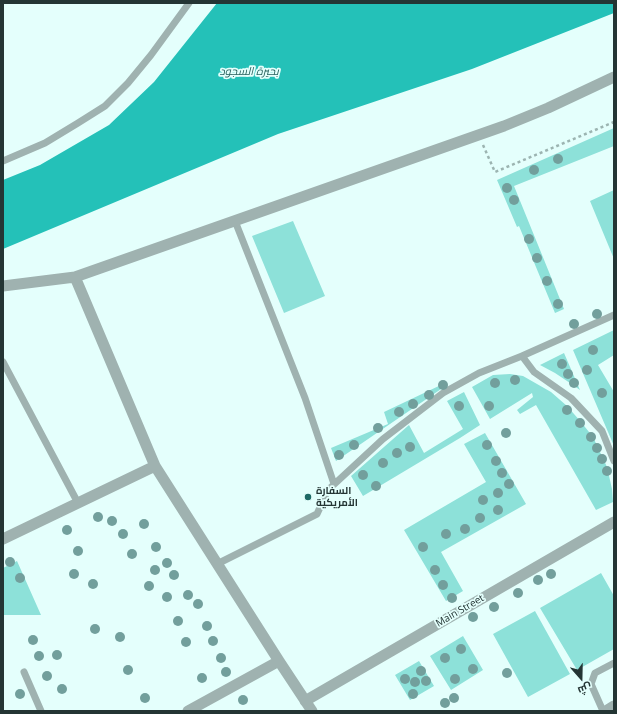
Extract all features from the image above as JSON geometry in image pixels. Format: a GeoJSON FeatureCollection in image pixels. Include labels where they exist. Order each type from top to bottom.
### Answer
{"type":"FeatureCollection","features":[{"type":"Feature","properties":{"kind":"street"},"geometry":{"type":"LineString","coordinates":[[3,286],[75,277],[480,135],[548,108],[614,77]]}},
{"type":"Feature","properties":{"kind":"street"},"geometry":{"type":"LineString","coordinates":[[75,277],[155,466],[312,711]]}},
{"type":"Feature","properties":{"kind":"street"},"geometry":{"type":"LineString","coordinates":[[3,539],[155,466]]}},
{"type":"Feature","properties":{"kind":"street","name":"Main Street"},"geometry":{"type":"LineString","coordinates":[[305,701],[614,522]]}},
{"type":"Feature","properties":{"kind":"street"},"geometry":{"type":"LineString","coordinates":[[188,711],[279,661]]}},
{"type":"Feature","properties":{"kind":"street"},"geometry":{"type":"LineString","coordinates":[[605,711],[614,706]]}},
{"type":"Feature","properties":{"kind":"lane"},"geometry":{"type":"LineString","coordinates":[[3,161],[45,143],[105,106],[128,83],[189,3]]}},
{"type":"Feature","properties":{"kind":"lane"},"geometry":{"type":"LineString","coordinates":[[235,221],[305,398],[334,484]]}},
{"type":"Feature","properties":{"kind":"lane"},"geometry":{"type":"LineString","coordinates":[[217,564],[317,514],[328,490],[334,484],[383,439],[443,393],[479,373],[522,356],[614,315]]}},
{"type":"Feature","properties":{"kind":"lane"},"geometry":{"type":"LineString","coordinates":[[522,356],[534,372],[570,398],[602,431],[614,460]]}},
{"type":"Feature","properties":{"kind":"lane"},"geometry":{"type":"LineString","coordinates":[[3,362],[78,503]]}},
{"type":"Feature","properties":{"kind":"lane"},"geometry":{"type":"LineString","coordinates":[[605,711],[591,684],[596,673],[614,663]]}},
{"type":"Feature","properties":{"kind":"lane"},"geometry":{"type":"LineString","coordinates":[[24,672],[41,711]]}},
{"type":"Feature","properties":{"kind":"path"},"geometry":{"type":"LineString","coordinates":[[480,135],[495,172],[614,122]]}},
{"type":"Feature","properties":{"kind":"shaded area"},"geometry":{"type":"Polygon","coordinates":[[[614,128],[614,146],[514,186],[564,309],[555,313],[519,226],[517,227],[497,180],[614,128]]]}},
{"type":"Feature","properties":{"kind":"shaded area"},"geometry":{"type":"Polygon","coordinates":[[[614,190],[614,259],[590,201],[614,190]]]}},
{"type":"Feature","properties":{"kind":"shaded area"},"geometry":{"type":"Polygon","coordinates":[[[293,221],[325,296],[284,313],[252,236],[293,221]]]}},
{"type":"Feature","properties":{"kind":"shaded area"},"geometry":{"type":"Polygon","coordinates":[[[614,330],[614,355],[598,365],[614,392],[614,446],[573,350],[614,330]]]}},
{"type":"Feature","properties":{"kind":"shaded area"},"geometry":{"type":"Polygon","coordinates":[[[564,353],[580,390],[540,365],[564,353]]]}},
{"type":"Feature","properties":{"kind":"shaded area"},"geometry":{"type":"Polygon","coordinates":[[[510,374],[523,376],[551,392],[567,406],[581,422],[593,437],[607,467],[612,489],[613,502],[596,510],[536,405],[520,414],[517,410],[533,397],[532,393],[490,419],[472,387],[493,375],[510,374]]]}},
{"type":"Feature","properties":{"kind":"shaded area"},"geometry":{"type":"Polygon","coordinates":[[[443,384],[444,387],[336,461],[331,448],[388,424],[384,412],[443,384]]]}},
{"type":"Feature","properties":{"kind":"shaded area"},"geometry":{"type":"Polygon","coordinates":[[[464,392],[480,425],[363,496],[351,476],[409,425],[424,453],[463,429],[447,401],[464,392]]]}},
{"type":"Feature","properties":{"kind":"shaded area"},"geometry":{"type":"Polygon","coordinates":[[[485,433],[526,504],[441,552],[463,591],[446,601],[404,530],[486,482],[464,444],[485,433]]]}},
{"type":"Feature","properties":{"kind":"shaded area"},"geometry":{"type":"Polygon","coordinates":[[[17,561],[41,615],[3,615],[3,568],[17,561]]]}},
{"type":"Feature","properties":{"kind":"shaded area"},"geometry":{"type":"Polygon","coordinates":[[[601,573],[614,596],[614,649],[577,670],[540,608],[601,573]]]}},
{"type":"Feature","properties":{"kind":"shaded area"},"geometry":{"type":"Polygon","coordinates":[[[535,611],[570,674],[528,697],[493,634],[535,611]]]}},
{"type":"Feature","properties":{"kind":"shaded area"},"geometry":{"type":"Polygon","coordinates":[[[463,636],[483,670],[451,690],[430,656],[463,636]]]}},
{"type":"Feature","properties":{"kind":"shaded area"},"geometry":{"type":"Polygon","coordinates":[[[419,661],[434,686],[410,700],[395,675],[419,661]]]}},
{"type":"Feature","properties":{"kind":"water","name":"بحيرة السجود"},"geometry":{"type":"Polygon","coordinates":[[[217,3],[614,3],[614,13],[472,69],[278,134],[3,249],[3,180],[40,165],[109,125],[154,82],[217,3]]]}},
{"type":"Feature","properties":{"kind":"place","name":"السفارة الأمريكية"},"geometry":{"type":"Point","coordinates":[308,497]}}]}
